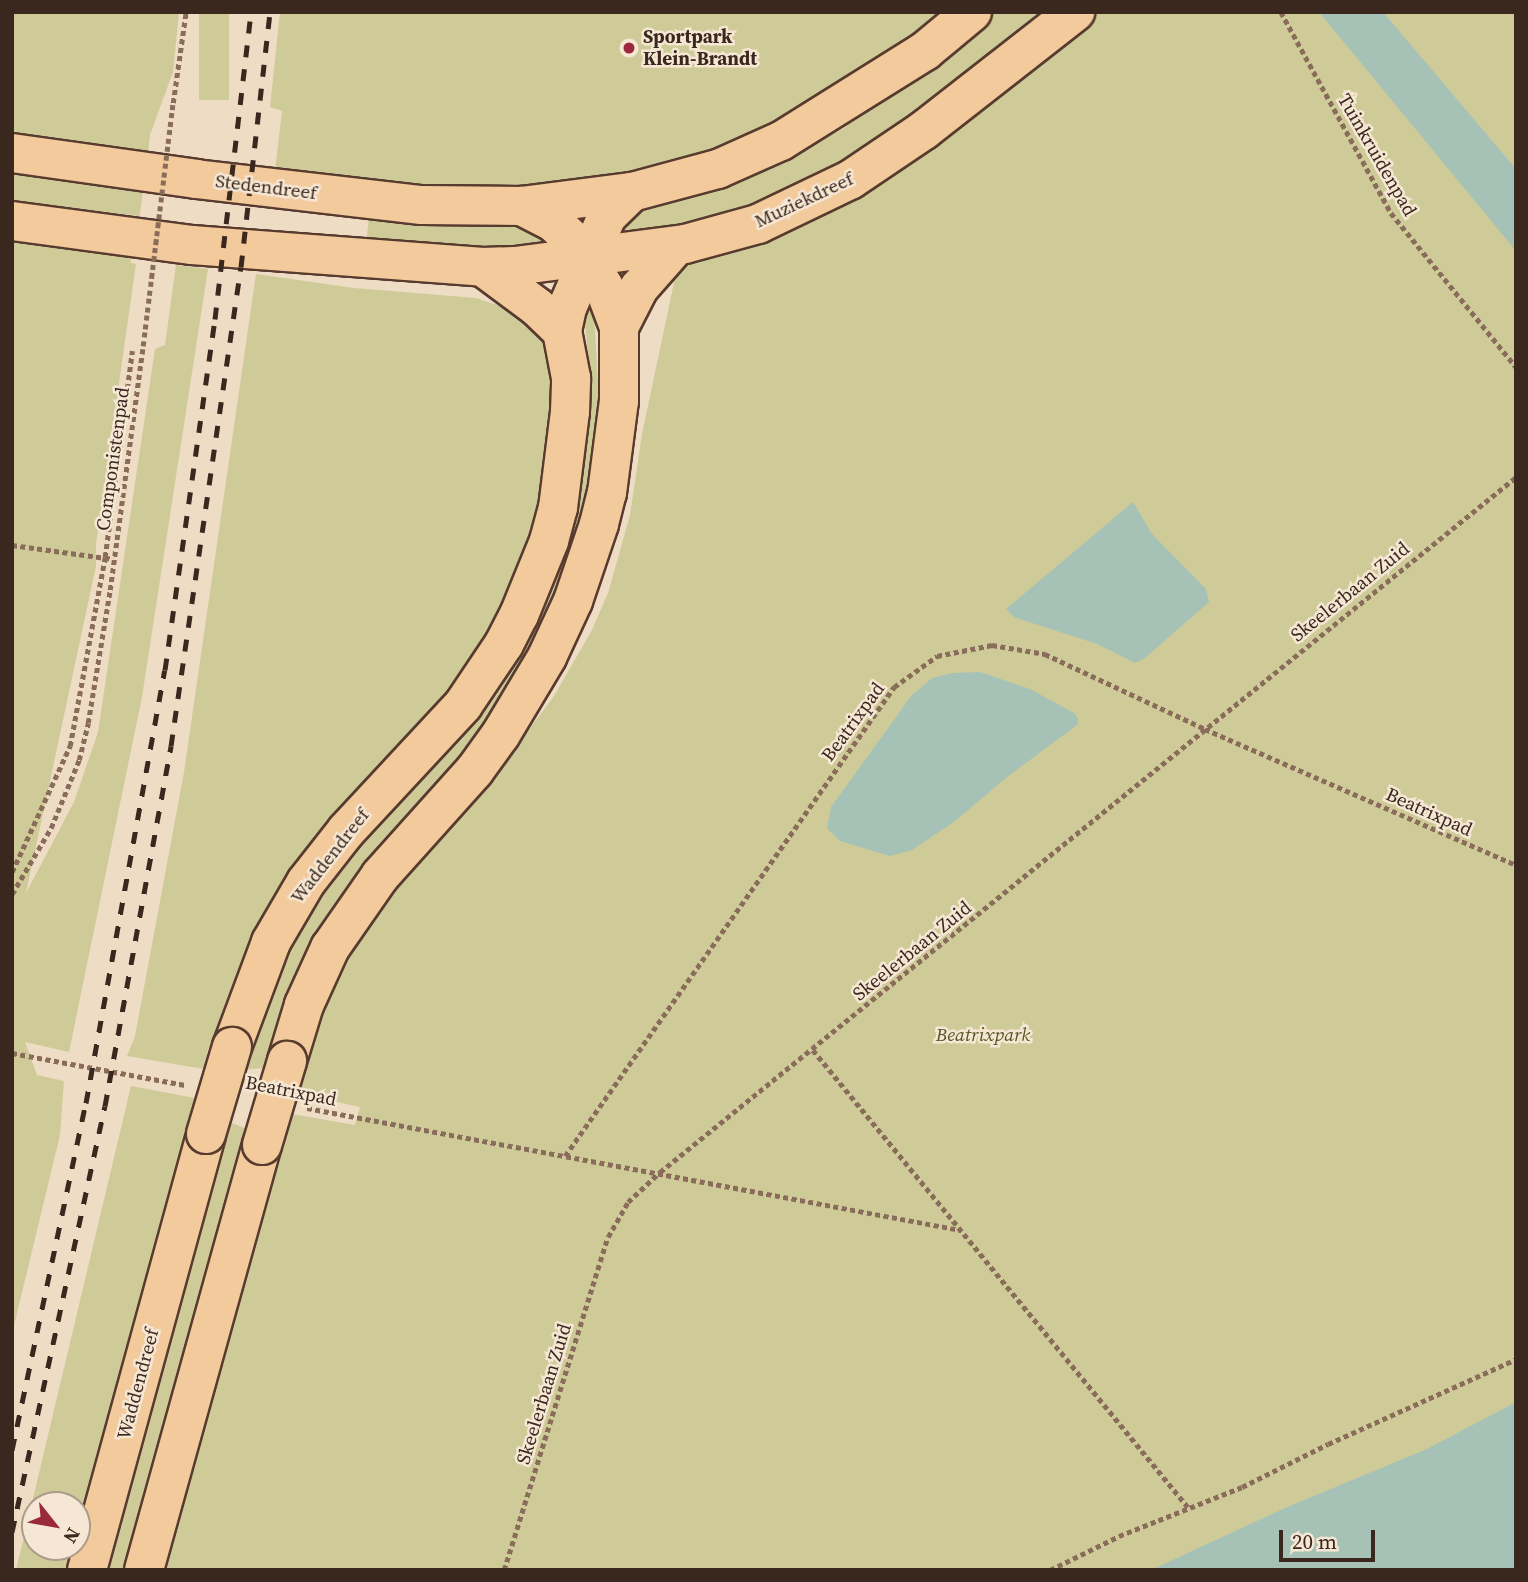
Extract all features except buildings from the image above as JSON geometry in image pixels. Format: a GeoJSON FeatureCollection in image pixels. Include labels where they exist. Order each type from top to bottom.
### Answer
{"type":"FeatureCollection","features":[{"type":"Feature","properties":{"kind":"main road"},"geometry":{"type":"LineString","coordinates":[[632,192],[718,169],[781,141],[914,58],[972,12]]}},
{"type":"Feature","properties":{"kind":"main road","name":"Muziekdreef"},"geometry":{"type":"LineString","coordinates":[[483,267],[676,246],[758,223],[850,180],[924,130],[1075,12]]}},
{"type":"Feature","properties":{"kind":"main road","name":"Stedendreef"},"geometry":{"type":"LineString","coordinates":[[12,153],[196,179],[409,203],[521,206],[632,192]]}},
{"type":"Feature","properties":{"kind":"main road","name":"Waddendreef"},"geometry":{"type":"LineString","coordinates":[[87,1570],[206,1135],[232,1047],[271,942],[306,882],[346,831],[463,705],[504,644],[519,615],[549,541],[561,484],[571,378],[562,331],[575,284],[607,216],[632,192]]}},
{"type":"Feature","properties":{"kind":"main road","name":"Stedendreef"},"geometry":{"type":"LineString","coordinates":[[521,206],[568,233],[588,257],[604,287],[619,327]]}},
{"type":"Feature","properties":{"kind":"main road"},"geometry":{"type":"LineString","coordinates":[[12,221],[192,246],[483,267],[537,306],[562,331]]}},
{"type":"Feature","properties":{"kind":"main road"},"geometry":{"type":"LineString","coordinates":[[144,1570],[304,1004],[330,948],[380,876],[440,813],[494,743],[547,657],[592,551],[607,493],[619,401],[619,327],[639,288],[676,246]]}},
{"type":"Feature","properties":{"kind":"path","name":"Componistenpad"},"geometry":{"type":"LineString","coordinates":[[12,894],[51,828],[79,760],[88,723],[142,354],[186,12]]}},
{"type":"Feature","properties":{"kind":"path","name":"Tuinkruidenpad"},"geometry":{"type":"LineString","coordinates":[[1281,12],[1391,213],[1516,367]]}},
{"type":"Feature","properties":{"kind":"path","name":"Componistenpad"},"geometry":{"type":"LineString","coordinates":[[12,872],[70,746],[105,557],[132,351]]}},
{"type":"Feature","properties":{"kind":"path","name":"Skeelerbaan Zuid"},"geometry":{"type":"LineString","coordinates":[[504,1570],[608,1237],[628,1202],[660,1172],[1516,477]]}},
{"type":"Feature","properties":{"kind":"path"},"geometry":{"type":"LineString","coordinates":[[12,545],[113,559]]}},
{"type":"Feature","properties":{"kind":"path","name":"Beatrixpad"},"geometry":{"type":"LineString","coordinates":[[565,1156],[894,687],[937,656],[992,645],[1045,654],[1205,729],[1516,865]]}},
{"type":"Feature","properties":{"kind":"path"},"geometry":{"type":"LineString","coordinates":[[813,1050],[1188,1507]]}},
{"type":"Feature","properties":{"kind":"path"},"geometry":{"type":"LineString","coordinates":[[12,1052],[199,1088]]}},
{"type":"Feature","properties":{"kind":"path","name":"Beatrixpad"},"geometry":{"type":"LineString","coordinates":[[302,1107],[960,1230]]}},
{"type":"Feature","properties":{"kind":"path"},"geometry":{"type":"LineString","coordinates":[[1050,1570],[1188,1507],[1242,1487],[1328,1444],[1516,1359]]}},
{"type":"Feature","properties":{"kind":"green space"},"geometry":{"type":"Polygon","coordinates":[[[12,12],[179,12],[173,72],[150,135],[148,153],[12,136],[12,12]]]}},
{"type":"Feature","properties":{"kind":"green space"},"geometry":{"type":"Polygon","coordinates":[[[199,12],[229,12],[229,100],[199,100],[199,12]]]}},
{"type":"Feature","properties":{"kind":"green space"},"geometry":{"type":"Polygon","coordinates":[[[280,12],[948,12],[814,112],[708,153],[601,182],[526,187],[393,185],[275,171],[282,111],[270,107],[280,12]]]}},
{"type":"Feature","properties":{"kind":"green space"},"geometry":{"type":"Polygon","coordinates":[[[989,12],[1050,12],[917,123],[776,204],[679,233],[610,234],[636,210],[785,159],[843,129],[989,12]]]}},
{"type":"Feature","properties":{"kind":"green space","name":"Beatrixpark"},"geometry":{"type":"Polygon","coordinates":[[[1085,12],[1516,12],[1516,1570],[162,1570],[292,1114],[355,1125],[360,1107],[290,1092],[328,987],[363,925],[495,775],[554,696],[592,630],[608,593],[630,515],[642,434],[676,273],[704,252],[1085,12]]]}},
{"type":"Feature","properties":{"kind":"green space"},"geometry":{"type":"Polygon","coordinates":[[[12,165],[144,181],[140,216],[12,200],[12,165]]]}},
{"type":"Feature","properties":{"kind":"green space"},"geometry":{"type":"Polygon","coordinates":[[[370,209],[468,217],[518,227],[536,235],[552,248],[549,255],[366,243],[370,209]]]}},
{"type":"Feature","properties":{"kind":"green space"},"geometry":{"type":"Polygon","coordinates":[[[12,226],[88,241],[131,259],[131,263],[136,264],[96,544],[96,566],[26,893],[74,802],[98,732],[155,349],[165,345],[176,265],[208,269],[142,697],[69,1052],[25,1042],[37,1075],[64,1081],[60,1135],[12,1334],[12,226]]]}},
{"type":"Feature","properties":{"kind":"green space"},"geometry":{"type":"Polygon","coordinates":[[[256,274],[354,288],[476,298],[515,311],[534,328],[548,350],[554,379],[556,414],[528,561],[468,674],[257,938],[208,1050],[204,1069],[127,1056],[135,1036],[184,772],[256,274]]]}},
{"type":"Feature","properties":{"kind":"green space"},"geometry":{"type":"Polygon","coordinates":[[[594,309],[599,405],[587,501],[575,549],[539,634],[469,747],[324,926],[295,975],[265,1068],[242,1070],[273,967],[325,881],[452,736],[587,425],[588,352],[584,315],[594,309]]]}},
{"type":"Feature","properties":{"kind":"green space"},"geometry":{"type":"Polygon","coordinates":[[[131,1086],[195,1098],[89,1491],[35,1491],[131,1086]]]}},
{"type":"Feature","properties":{"kind":"green space"},"geometry":{"type":"Polygon","coordinates":[[[224,1120],[247,1129],[126,1570],[104,1570],[224,1120]]]}},
{"type":"Feature","properties":{"kind":"green space"},"geometry":{"type":"Polygon","coordinates":[[[21,1549],[21,1561],[70,1561],[68,1570],[16,1570],[21,1549]]]}},
{"type":"Feature","properties":{"kind":"shaded area"},"geometry":{"type":"Polygon","coordinates":[[[1319,12],[1383,12],[1516,169],[1516,251],[1319,12]]]}},
{"type":"Feature","properties":{"kind":"shaded area"},"geometry":{"type":"Polygon","coordinates":[[[1133,502],[1152,534],[1206,589],[1209,602],[1145,658],[1135,663],[1097,644],[1014,617],[1006,609],[1133,502]]]}},
{"type":"Feature","properties":{"kind":"shaded area"},"geometry":{"type":"Polygon","coordinates":[[[980,672],[1030,689],[1074,713],[1078,718],[1077,725],[1007,777],[954,822],[912,850],[890,856],[840,841],[827,828],[831,807],[912,695],[932,678],[952,673],[980,672]]]}},
{"type":"Feature","properties":{"kind":"shaded area"},"geometry":{"type":"Polygon","coordinates":[[[1516,1402],[1516,1570],[1151,1570],[1285,1508],[1427,1449],[1516,1402]]]}},
{"type":"Feature","properties":{"kind":"railway"},"geometry":{"type":"LineString","coordinates":[[12,1450],[86,1103],[165,670],[215,319],[251,12]]}},
{"type":"Feature","properties":{"kind":"railway"},"geometry":{"type":"LineString","coordinates":[[12,1532],[105,1106],[171,746],[241,267],[270,12]]}},
{"type":"Feature","properties":{"kind":"place","name":"Sportpark Klein-Brandt"},"geometry":{"type":"Point","coordinates":[629,48]}}]}
